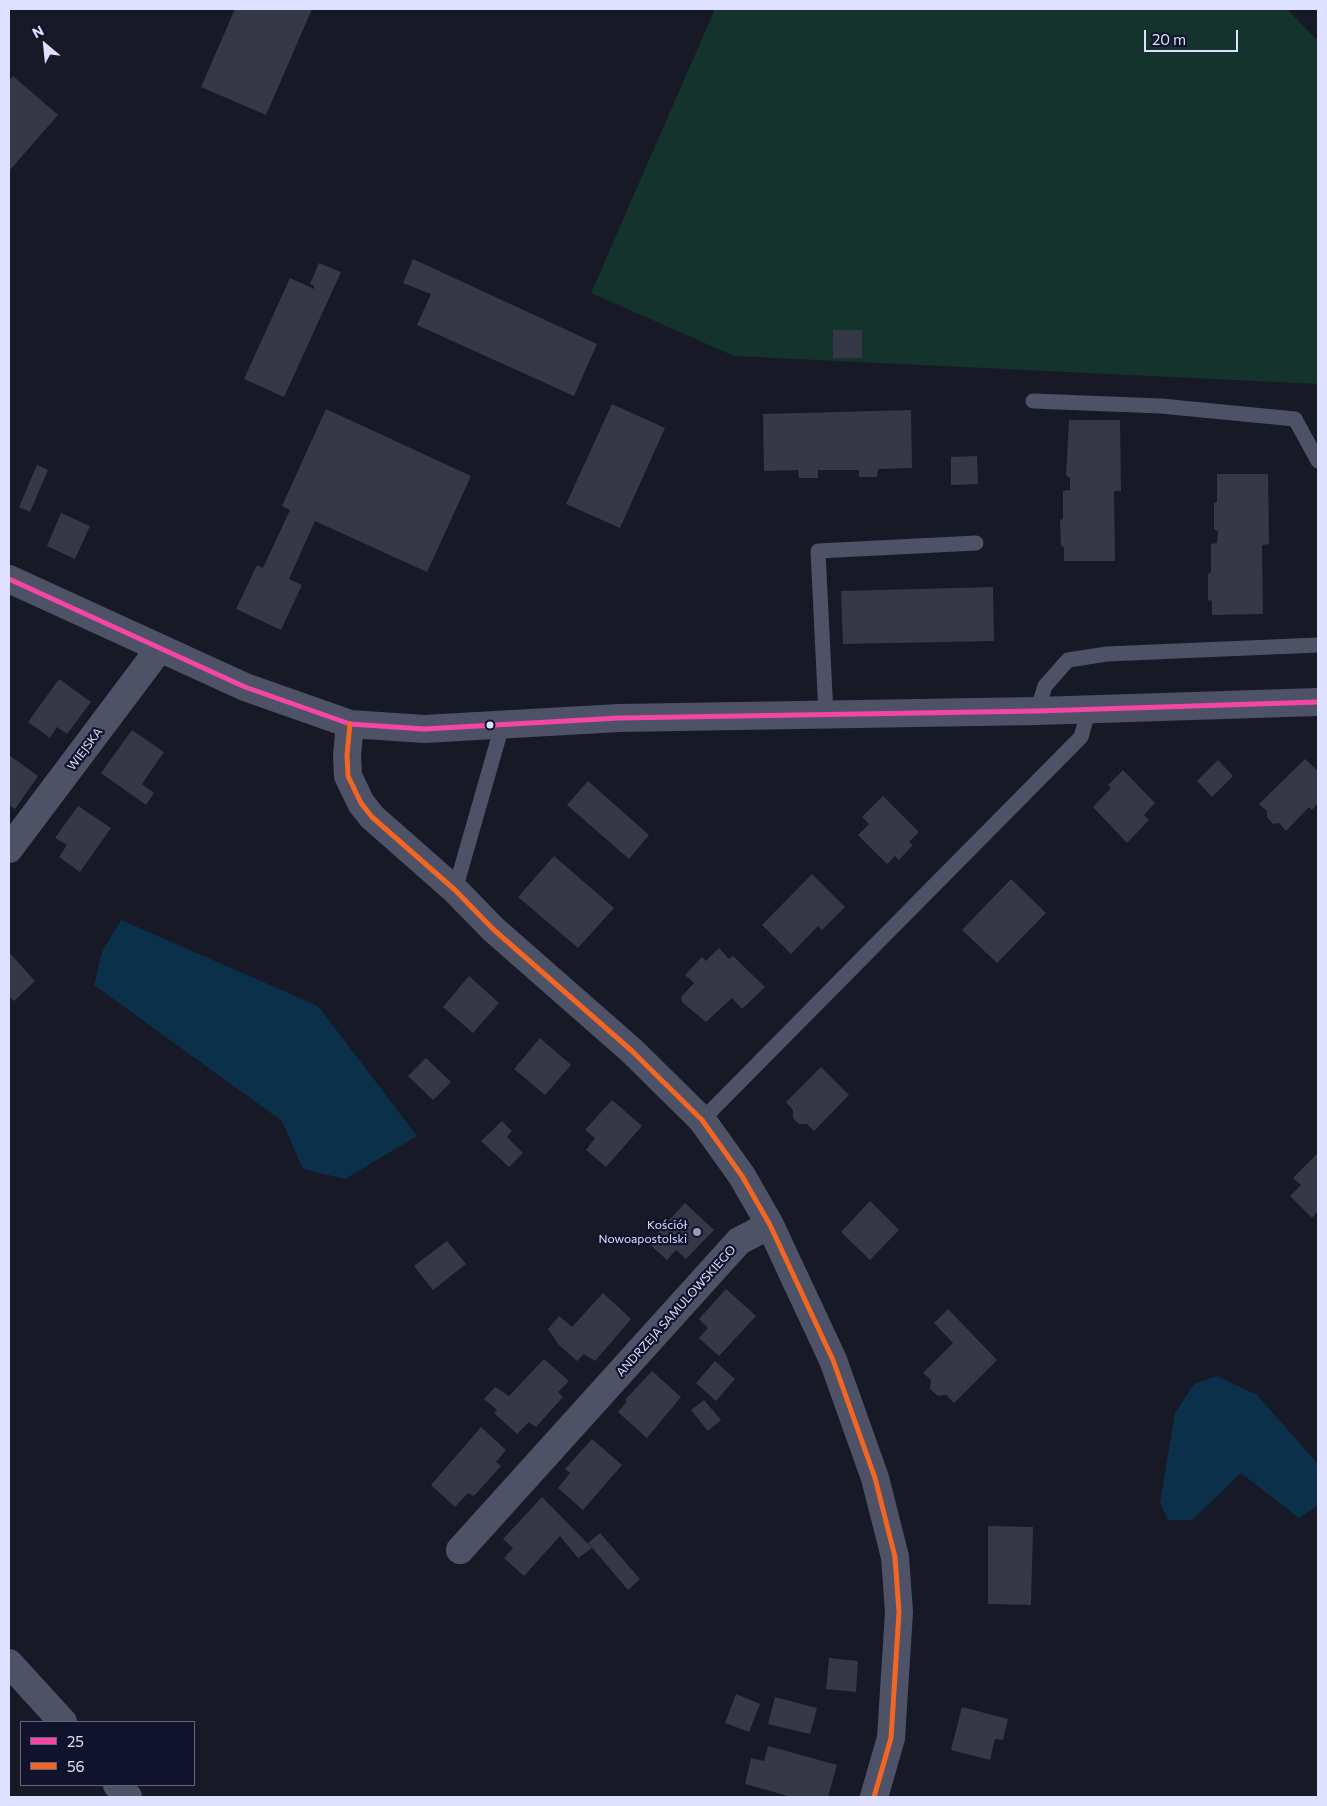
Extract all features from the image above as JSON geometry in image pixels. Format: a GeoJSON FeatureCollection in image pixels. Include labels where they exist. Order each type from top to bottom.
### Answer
{"type":"FeatureCollection","features":[{"type":"Feature","properties":{"kind":"street"},"geometry":{"type":"LineString","coordinates":[[9,579],[244,687],[350,724],[424,729],[619,718],[1037,711],[1318,702]]}},
{"type":"Feature","properties":{"kind":"street","name":"WIEJSKA"},"geometry":{"type":"LineString","coordinates":[[9,849],[160,648]]}},
{"type":"Feature","properties":{"kind":"street"},"geometry":{"type":"LineString","coordinates":[[350,724],[347,755],[348,776],[361,803],[372,817],[455,890],[493,928],[632,1051],[702,1120],[742,1176],[770,1225],[832,1360],[875,1478],[895,1557],[899,1612],[891,1738],[874,1797]]}},
{"type":"Feature","properties":{"kind":"street","name":"ANDRZEJA SAMULOWSKIEGO"},"geometry":{"type":"LineString","coordinates":[[460,1550],[739,1241],[770,1225]]}},
{"type":"Feature","properties":{"kind":"street"},"geometry":{"type":"LineString","coordinates":[[9,1663],[62,1721]]}},
{"type":"Feature","properties":{"kind":"street"},"geometry":{"type":"LineString","coordinates":[[118,1786],[128,1797]]}},
{"type":"Feature","properties":{"kind":"lane"},"geometry":{"type":"LineString","coordinates":[[1033,401],[1161,406],[1295,419],[1318,460]]}},
{"type":"Feature","properties":{"kind":"lane"},"geometry":{"type":"LineString","coordinates":[[826,715],[818,551],[976,544]]}},
{"type":"Feature","properties":{"kind":"lane"},"geometry":{"type":"LineString","coordinates":[[1037,711],[1046,686],[1068,660],[1107,654],[1318,645]]}},
{"type":"Feature","properties":{"kind":"lane"},"geometry":{"type":"LineString","coordinates":[[702,1120],[1081,736],[1089,709]]}},
{"type":"Feature","properties":{"kind":"lane"},"geometry":{"type":"LineString","coordinates":[[455,890],[502,726]]}},
{"type":"Feature","properties":{"kind":"green space"},"geometry":{"type":"Polygon","coordinates":[[[715,9],[1287,9],[1318,41],[1318,384],[734,356],[591,293],[715,9]]]}},
{"type":"Feature","properties":{"kind":"water"},"geometry":{"type":"Polygon","coordinates":[[[121,920],[318,1006],[417,1136],[345,1179],[303,1169],[282,1121],[94,985],[102,952],[121,920]]]}},
{"type":"Feature","properties":{"kind":"water"},"geometry":{"type":"Polygon","coordinates":[[[1217,1376],[1257,1395],[1318,1464],[1318,1505],[1299,1518],[1241,1473],[1192,1520],[1168,1520],[1160,1503],[1175,1413],[1194,1384],[1217,1376]]]}},
{"type":"Feature","properties":{"kind":"building"},"geometry":{"type":"Polygon","coordinates":[[[235,9],[312,9],[266,115],[201,87],[235,9]]]}},
{"type":"Feature","properties":{"kind":"building"},"geometry":{"type":"Polygon","coordinates":[[[13,76],[58,115],[9,171],[9,81],[13,76]]]}},
{"type":"Feature","properties":{"kind":"building"},"geometry":{"type":"Polygon","coordinates":[[[413,259],[597,344],[574,396],[417,325],[431,294],[403,283],[413,259]]]}},
{"type":"Feature","properties":{"kind":"building"},"geometry":{"type":"Polygon","coordinates":[[[319,263],[341,272],[284,397],[244,379],[290,278],[314,289],[314,286],[310,284],[319,263]]]}},
{"type":"Feature","properties":{"kind":"building"},"geometry":{"type":"Polygon","coordinates":[[[833,330],[862,330],[862,358],[833,358],[833,330]]]}},
{"type":"Feature","properties":{"kind":"building"},"geometry":{"type":"Polygon","coordinates":[[[612,404],[665,428],[620,528],[566,504],[612,404]]]}},
{"type":"Feature","properties":{"kind":"building"},"geometry":{"type":"Polygon","coordinates":[[[326,409],[471,476],[427,572],[315,521],[289,579],[302,585],[281,630],[236,609],[257,565],[263,568],[290,510],[282,506],[326,409]]]}},
{"type":"Feature","properties":{"kind":"building"},"geometry":{"type":"Polygon","coordinates":[[[911,410],[912,468],[878,469],[877,477],[859,477],[859,470],[818,470],[818,478],[799,478],[798,470],[764,471],[763,414],[911,410]]]}},
{"type":"Feature","properties":{"kind":"building"},"geometry":{"type":"Polygon","coordinates":[[[1069,420],[1120,420],[1121,491],[1114,491],[1115,561],[1064,561],[1064,547],[1061,546],[1060,520],[1063,519],[1063,491],[1070,490],[1070,478],[1066,475],[1069,420]]]}},
{"type":"Feature","properties":{"kind":"building"},"geometry":{"type":"Polygon","coordinates":[[[977,456],[978,484],[951,485],[951,457],[977,456]]]}},
{"type":"Feature","properties":{"kind":"building"},"geometry":{"type":"Polygon","coordinates":[[[37,465],[48,470],[30,512],[19,507],[37,465]]]}},
{"type":"Feature","properties":{"kind":"building"},"geometry":{"type":"Polygon","coordinates":[[[1217,474],[1268,474],[1269,544],[1262,545],[1263,614],[1212,615],[1212,601],[1208,600],[1208,574],[1211,572],[1211,544],[1217,543],[1218,532],[1214,529],[1214,503],[1217,502],[1217,474]]]}},
{"type":"Feature","properties":{"kind":"building"},"geometry":{"type":"Polygon","coordinates":[[[61,513],[90,526],[75,559],[47,546],[61,513]]]}},
{"type":"Feature","properties":{"kind":"building"},"geometry":{"type":"Polygon","coordinates":[[[993,587],[994,641],[843,644],[841,591],[993,587]]]}},
{"type":"Feature","properties":{"kind":"building"},"geometry":{"type":"Polygon","coordinates":[[[59,679],[91,702],[67,734],[57,727],[50,738],[28,722],[59,679]]]}},
{"type":"Feature","properties":{"kind":"building"},"geometry":{"type":"Polygon","coordinates":[[[132,730],[164,752],[142,784],[154,793],[146,805],[101,773],[132,730]]]}},
{"type":"Feature","properties":{"kind":"building"},"geometry":{"type":"Polygon","coordinates":[[[9,755],[38,776],[15,809],[9,805],[9,755]]]}},
{"type":"Feature","properties":{"kind":"building"},"geometry":{"type":"Polygon","coordinates":[[[1305,759],[1318,771],[1318,803],[1312,810],[1309,807],[1286,831],[1279,823],[1273,824],[1267,817],[1267,811],[1259,804],[1305,759]]]}},
{"type":"Feature","properties":{"kind":"building"},"geometry":{"type":"Polygon","coordinates":[[[1218,760],[1233,776],[1212,797],[1197,781],[1218,760]]]}},
{"type":"Feature","properties":{"kind":"building"},"geometry":{"type":"Polygon","coordinates":[[[1123,770],[1155,803],[1144,815],[1149,820],[1127,843],[1093,807],[1111,788],[1108,785],[1123,770]]]}},
{"type":"Feature","properties":{"kind":"building"},"geometry":{"type":"Polygon","coordinates":[[[588,781],[649,835],[629,859],[567,805],[588,781]]]}},
{"type":"Feature","properties":{"kind":"building"},"geometry":{"type":"Polygon","coordinates":[[[883,796],[919,832],[909,842],[913,845],[899,860],[895,856],[887,864],[858,835],[869,824],[862,817],[883,796]]]}},
{"type":"Feature","properties":{"kind":"building"},"geometry":{"type":"Polygon","coordinates":[[[78,806],[111,828],[80,872],[59,857],[67,845],[55,838],[78,806]]]}},
{"type":"Feature","properties":{"kind":"building"},"geometry":{"type":"Polygon","coordinates":[[[554,856],[614,908],[578,948],[518,897],[554,856]]]}},
{"type":"Feature","properties":{"kind":"building"},"geometry":{"type":"Polygon","coordinates":[[[812,874],[845,907],[822,930],[818,926],[791,954],[762,925],[812,874]]]}},
{"type":"Feature","properties":{"kind":"building"},"geometry":{"type":"Polygon","coordinates":[[[1011,879],[1046,913],[997,963],[962,930],[1011,879]]]}},
{"type":"Feature","properties":{"kind":"building"},"geometry":{"type":"Polygon","coordinates":[[[719,948],[729,959],[733,956],[765,987],[742,1009],[732,998],[706,1022],[682,1002],[681,997],[694,983],[685,975],[702,957],[706,961],[719,948]]]}},
{"type":"Feature","properties":{"kind":"building"},"geometry":{"type":"Polygon","coordinates":[[[9,952],[35,981],[14,1001],[9,996],[9,952]]]}},
{"type":"Feature","properties":{"kind":"building"},"geometry":{"type":"Polygon","coordinates":[[[469,976],[499,1003],[473,1033],[443,1007],[469,976]]]}},
{"type":"Feature","properties":{"kind":"building"},"geometry":{"type":"Polygon","coordinates":[[[540,1038],[571,1065],[545,1095],[514,1069],[540,1038]]]}},
{"type":"Feature","properties":{"kind":"building"},"geometry":{"type":"Polygon","coordinates":[[[426,1058],[451,1082],[433,1100],[408,1076],[426,1058]]]}},
{"type":"Feature","properties":{"kind":"building"},"geometry":{"type":"Polygon","coordinates":[[[821,1067],[849,1095],[814,1131],[807,1124],[799,1124],[793,1118],[793,1110],[786,1102],[821,1067]]]}},
{"type":"Feature","properties":{"kind":"building"},"geometry":{"type":"Polygon","coordinates":[[[612,1100],[642,1126],[606,1167],[586,1150],[595,1138],[585,1130],[612,1100]]]}},
{"type":"Feature","properties":{"kind":"building"},"geometry":{"type":"Polygon","coordinates":[[[502,1121],[512,1131],[507,1137],[523,1153],[509,1167],[481,1141],[502,1121]]]}},
{"type":"Feature","properties":{"kind":"building"},"geometry":{"type":"Polygon","coordinates":[[[1318,1153],[1318,1211],[1312,1218],[1290,1196],[1301,1185],[1293,1178],[1318,1153]]]}},
{"type":"Feature","properties":{"kind":"building"},"geometry":{"type":"Polygon","coordinates":[[[870,1201],[899,1230],[870,1260],[841,1232],[870,1201]]]}},
{"type":"Feature","properties":{"kind":"building"},"geometry":{"type":"Polygon","coordinates":[[[685,1203],[714,1230],[686,1259],[676,1250],[667,1260],[648,1243],[685,1203]]]}},
{"type":"Feature","properties":{"kind":"building"},"geometry":{"type":"Polygon","coordinates":[[[447,1241],[466,1264],[433,1290],[414,1266],[447,1241]]]}},
{"type":"Feature","properties":{"kind":"building"},"geometry":{"type":"Polygon","coordinates":[[[726,1289],[756,1316],[719,1356],[699,1338],[708,1328],[699,1319],[726,1289]]]}},
{"type":"Feature","properties":{"kind":"building"},"geometry":{"type":"Polygon","coordinates":[[[603,1293],[631,1319],[595,1361],[584,1354],[577,1361],[559,1345],[548,1329],[559,1316],[572,1327],[603,1293]]]}},
{"type":"Feature","properties":{"kind":"building"},"geometry":{"type":"Polygon","coordinates":[[[948,1309],[997,1360],[954,1403],[946,1395],[938,1396],[930,1389],[931,1380],[923,1373],[953,1343],[934,1323],[948,1309]]]}},
{"type":"Feature","properties":{"kind":"building"},"geometry":{"type":"Polygon","coordinates":[[[544,1359],[569,1381],[558,1392],[563,1397],[536,1427],[529,1422],[517,1434],[494,1413],[497,1410],[484,1399],[495,1387],[509,1396],[544,1359]]]}},
{"type":"Feature","properties":{"kind":"building"},"geometry":{"type":"Polygon","coordinates":[[[715,1361],[735,1379],[716,1401],[696,1383],[715,1361]]]}},
{"type":"Feature","properties":{"kind":"building"},"geometry":{"type":"Polygon","coordinates":[[[652,1371],[681,1397],[647,1438],[618,1412],[627,1401],[625,1400],[652,1371]]]}},
{"type":"Feature","properties":{"kind":"building"},"geometry":{"type":"Polygon","coordinates":[[[704,1400],[721,1420],[708,1431],[691,1410],[704,1400]]]}},
{"type":"Feature","properties":{"kind":"building"},"geometry":{"type":"Polygon","coordinates":[[[481,1427],[506,1450],[496,1462],[501,1466],[474,1496],[468,1493],[455,1507],[431,1485],[481,1427]]]}},
{"type":"Feature","properties":{"kind":"building"},"geometry":{"type":"Polygon","coordinates":[[[592,1439],[622,1465],[583,1510],[558,1488],[570,1473],[565,1469],[592,1439]]]}},
{"type":"Feature","properties":{"kind":"building"},"geometry":{"type":"Polygon","coordinates":[[[542,1497],[592,1548],[578,1558],[560,1536],[524,1576],[504,1558],[513,1548],[503,1539],[542,1497]]]}},
{"type":"Feature","properties":{"kind":"building"},"geometry":{"type":"Polygon","coordinates":[[[988,1526],[1033,1527],[1031,1605],[988,1604],[988,1526]]]}},
{"type":"Feature","properties":{"kind":"building"},"geometry":{"type":"Polygon","coordinates":[[[600,1533],[640,1579],[628,1590],[588,1543],[600,1533]]]}},
{"type":"Feature","properties":{"kind":"building"},"geometry":{"type":"Polygon","coordinates":[[[829,1658],[858,1661],[856,1692],[826,1689],[829,1658]]]}},
{"type":"Feature","properties":{"kind":"building"},"geometry":{"type":"Polygon","coordinates":[[[736,1694],[760,1704],[749,1732],[725,1723],[736,1694]]]}},
{"type":"Feature","properties":{"kind":"building"},"geometry":{"type":"Polygon","coordinates":[[[775,1697],[817,1708],[810,1734],[768,1724],[775,1697]]]}},
{"type":"Feature","properties":{"kind":"building"},"geometry":{"type":"Polygon","coordinates":[[[962,1707],[1008,1719],[1003,1740],[995,1739],[990,1760],[951,1750],[962,1707]]]}},
{"type":"Feature","properties":{"kind":"building"},"geometry":{"type":"Polygon","coordinates":[[[768,1746],[837,1765],[828,1797],[792,1797],[745,1784],[751,1758],[764,1761],[768,1746]]]}},
{"type":"Feature","properties":{"kind":"transit line","name":"25"},"geometry":{"type":"LineString","coordinates":[[9,579],[245,687],[350,724],[424,729],[619,718],[1037,711],[1318,702]]}},
{"type":"Feature","properties":{"kind":"transit line","name":"56"},"geometry":{"type":"LineString","coordinates":[[350,724],[347,755],[348,776],[361,803],[372,817],[455,890],[493,929],[632,1051],[702,1120],[742,1176],[770,1225],[833,1360],[875,1478],[895,1557],[899,1612],[891,1738],[874,1797]]}},
{"type":"Feature","properties":{"kind":"place","name":"Kościół Nowoapostolski"},"geometry":{"type":"Point","coordinates":[697,1232]}}]}
